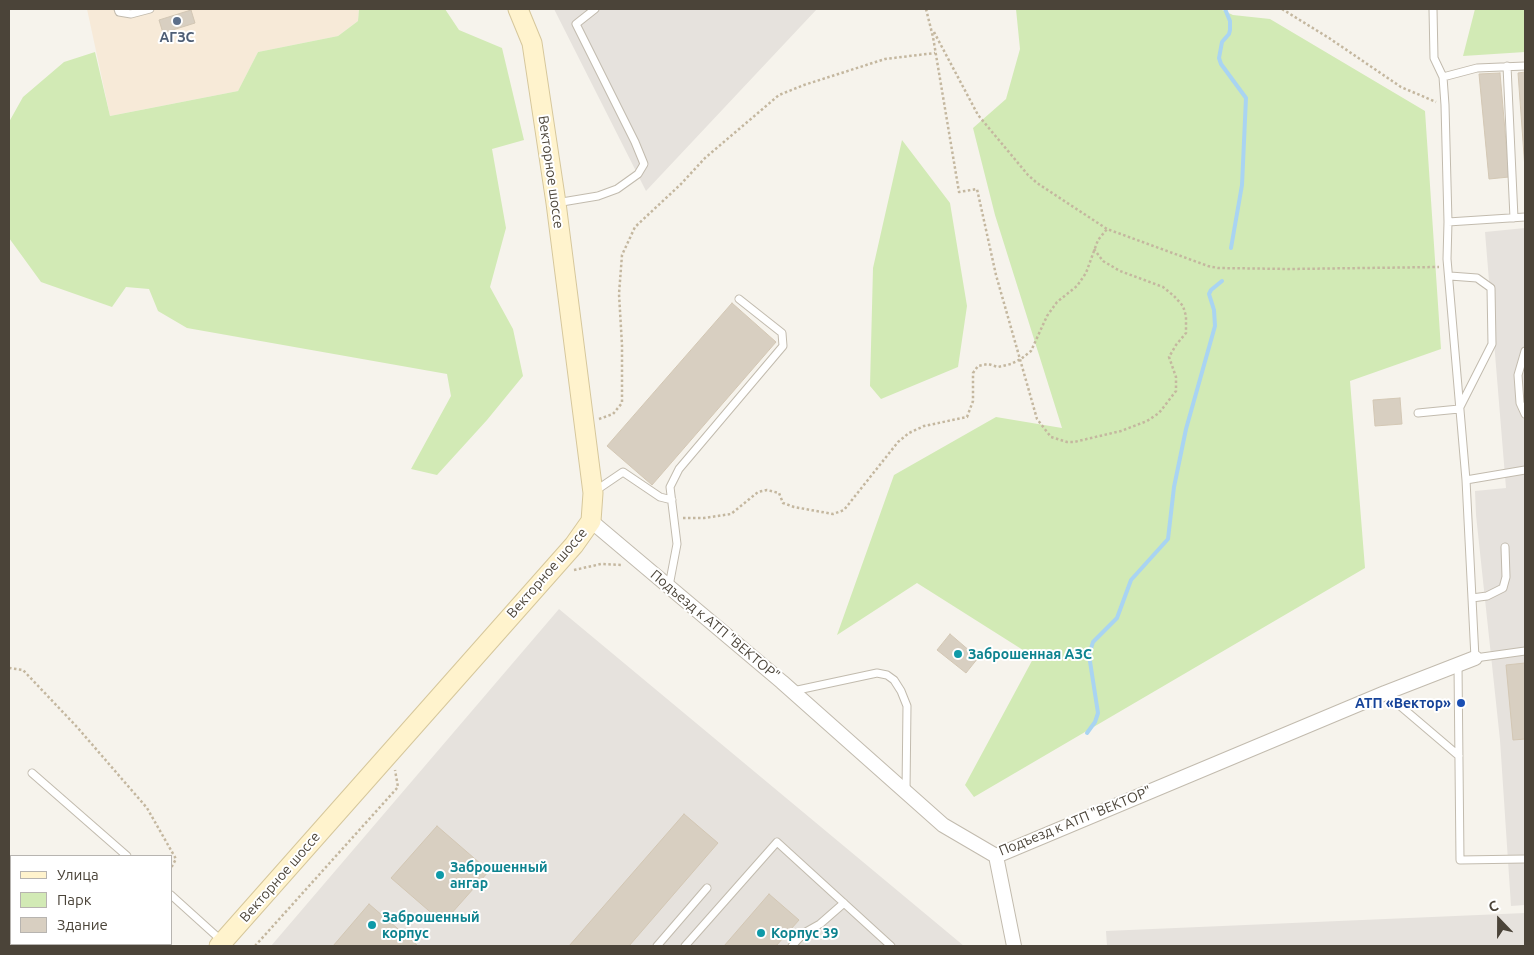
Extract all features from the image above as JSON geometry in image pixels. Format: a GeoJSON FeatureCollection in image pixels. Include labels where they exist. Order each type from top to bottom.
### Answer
{"type":"FeatureCollection","features":[{"type":"Feature","properties":{"kind":"main road","name":"Векторное шоссе"},"geometry":{"type":"LineString","coordinates":[[221,944],[574,545],[591,521],[593,493],[556,203],[532,43],[518,9]]}},
{"type":"Feature","properties":{"kind":"street","name":"Подъезд к АТП \"ВЕКТОР\""},"geometry":{"type":"LineString","coordinates":[[591,521],[792,691],[943,825],[996,856],[1385,693],[1475,658]]}},
{"type":"Feature","properties":{"kind":"street"},"geometry":{"type":"LineString","coordinates":[[996,856],[1014,946]]}},
{"type":"Feature","properties":{"kind":"lane"},"geometry":{"type":"LineString","coordinates":[[118,9],[119,12],[131,14],[150,9]]}},
{"type":"Feature","properties":{"kind":"lane"},"geometry":{"type":"LineString","coordinates":[[556,203],[598,196],[617,189],[638,174],[644,164],[635,142],[576,24],[595,9]]}},
{"type":"Feature","properties":{"kind":"lane"},"geometry":{"type":"LineString","coordinates":[[1433,9],[1434,58],[1443,77],[1445,105],[1448,268],[1466,480],[1475,658],[1525,651]]}},
{"type":"Feature","properties":{"kind":"lane"},"geometry":{"type":"LineString","coordinates":[[1507,66],[1514,218]]}},
{"type":"Feature","properties":{"kind":"lane"},"geometry":{"type":"LineString","coordinates":[[1443,77],[1477,68],[1525,66]]}},
{"type":"Feature","properties":{"kind":"lane"},"geometry":{"type":"LineString","coordinates":[[1448,222],[1525,217]]}},
{"type":"Feature","properties":{"kind":"lane"},"geometry":{"type":"LineString","coordinates":[[1450,276],[1477,278],[1492,288],[1492,344],[1459,409]]}},
{"type":"Feature","properties":{"kind":"lane"},"geometry":{"type":"LineString","coordinates":[[669,586],[677,544],[670,487],[679,469],[783,346],[782,333],[739,299]]}},
{"type":"Feature","properties":{"kind":"lane"},"geometry":{"type":"LineString","coordinates":[[1525,351],[1518,374],[1520,403],[1525,414]]}},
{"type":"Feature","properties":{"kind":"lane"},"geometry":{"type":"LineString","coordinates":[[1418,413],[1459,409]]}},
{"type":"Feature","properties":{"kind":"lane"},"geometry":{"type":"LineString","coordinates":[[1466,480],[1525,470]]}},
{"type":"Feature","properties":{"kind":"lane"},"geometry":{"type":"LineString","coordinates":[[593,493],[623,472],[660,497],[672,500]]}},
{"type":"Feature","properties":{"kind":"lane"},"geometry":{"type":"LineString","coordinates":[[1472,598],[1487,596],[1503,588],[1506,577],[1505,547]]}},
{"type":"Feature","properties":{"kind":"lane"},"geometry":{"type":"LineString","coordinates":[[1458,666],[1460,860],[1525,859]]}},
{"type":"Feature","properties":{"kind":"lane"},"geometry":{"type":"LineString","coordinates":[[792,691],[877,673],[888,675],[894,680],[907,706],[906,791]]}},
{"type":"Feature","properties":{"kind":"lane"},"geometry":{"type":"LineString","coordinates":[[1385,693],[1459,756]]}},
{"type":"Feature","properties":{"kind":"lane"},"geometry":{"type":"LineString","coordinates":[[32,773],[126,855]]}},
{"type":"Feature","properties":{"kind":"lane"},"geometry":{"type":"LineString","coordinates":[[685,946],[778,842],[891,946]]}},
{"type":"Feature","properties":{"kind":"lane"},"geometry":{"type":"LineString","coordinates":[[656,946],[707,888]]}},
{"type":"Feature","properties":{"kind":"lane"},"geometry":{"type":"LineString","coordinates":[[172,896],[221,944]]}},
{"type":"Feature","properties":{"kind":"lane"},"geometry":{"type":"LineString","coordinates":[[792,946],[804,933],[820,924],[844,903]]}},
{"type":"Feature","properties":{"kind":"path"},"geometry":{"type":"LineString","coordinates":[[926,9],[936,53],[959,192],[977,189],[996,275],[1037,419],[1051,436],[1059,441],[1074,442],[1122,431],[1147,421],[1159,413],[1176,391],[1176,377],[1169,357],[1186,332],[1186,316],[1183,306],[1180,301],[1163,287],[1120,271],[1104,261],[1094,249]]}},
{"type":"Feature","properties":{"kind":"path"},"geometry":{"type":"LineString","coordinates":[[1282,9],[1329,38],[1401,87],[1445,105]]}},
{"type":"Feature","properties":{"kind":"path"},"geometry":{"type":"LineString","coordinates":[[931,27],[978,115],[1028,175],[1107,229],[1218,268],[1448,268]]}},
{"type":"Feature","properties":{"kind":"path"},"geometry":{"type":"LineString","coordinates":[[582,418],[602,419],[614,414],[622,403],[622,345],[619,294],[622,255],[635,227],[681,184],[704,158],[779,95],[885,59],[936,53]]}},
{"type":"Feature","properties":{"kind":"path"},"geometry":{"type":"LineString","coordinates":[[674,518],[704,518],[731,514],[758,492],[768,490],[779,493],[783,503],[794,507],[833,514],[844,510],[898,442],[909,433],[924,426],[967,417],[973,401],[973,373],[978,366],[988,364],[998,367],[1021,359],[1031,351],[1047,316],[1057,302],[1077,286],[1086,273],[1098,240],[1107,229]]}},
{"type":"Feature","properties":{"kind":"path"},"geometry":{"type":"LineString","coordinates":[[573,570],[601,564],[630,566]]}},
{"type":"Feature","properties":{"kind":"path"},"geometry":{"type":"LineString","coordinates":[[9,668],[23,670],[77,727],[147,808],[176,859],[172,866]]}},
{"type":"Feature","properties":{"kind":"path"},"geometry":{"type":"LineString","coordinates":[[255,946],[398,787],[394,765]]}},
{"type":"Feature","properties":{"kind":"shaded area"},"geometry":{"type":"Polygon","coordinates":[[[87,9],[359,9],[358,21],[338,36],[258,52],[238,91],[110,116],[87,9]]]}},
{"type":"Feature","properties":{"kind":"shaded area"},"geometry":{"type":"Polygon","coordinates":[[[554,9],[817,9],[646,191],[554,9]]]}},
{"type":"Feature","properties":{"kind":"shaded area"},"geometry":{"type":"Polygon","coordinates":[[[1525,228],[1525,905],[1511,906],[1500,740],[1475,491],[1506,488],[1485,232],[1525,228]]]}},
{"type":"Feature","properties":{"kind":"shaded area"},"geometry":{"type":"Polygon","coordinates":[[[559,609],[964,946],[271,946],[559,609]]]}},
{"type":"Feature","properties":{"kind":"shaded area"},"geometry":{"type":"Polygon","coordinates":[[[1525,913],[1525,946],[1107,946],[1106,931],[1525,913]]]}},
{"type":"Feature","properties":{"kind":"green space"},"geometry":{"type":"Polygon","coordinates":[[[359,9],[445,9],[459,30],[502,48],[524,140],[492,149],[506,228],[490,287],[513,329],[523,376],[487,420],[437,475],[411,469],[451,396],[447,374],[187,328],[158,311],[149,289],[126,287],[112,307],[41,282],[9,238],[9,122],[23,97],[64,62],[95,52],[110,116],[238,91],[258,52],[338,36],[358,21],[359,9]]]}},
{"type":"Feature","properties":{"kind":"green space"},"geometry":{"type":"Polygon","coordinates":[[[1016,9],[1220,9],[1233,15],[1270,19],[1425,111],[1441,349],[1350,381],[1365,568],[974,797],[965,785],[1034,657],[917,583],[837,635],[894,475],[996,417],[1062,428],[995,215],[973,128],[1006,99],[1020,49],[1016,9]]]}},
{"type":"Feature","properties":{"kind":"green space"},"geometry":{"type":"Polygon","coordinates":[[[1475,9],[1525,9],[1525,52],[1463,56],[1475,9]]]}},
{"type":"Feature","properties":{"kind":"green space"},"geometry":{"type":"Polygon","coordinates":[[[902,140],[950,203],[967,306],[958,367],[881,399],[870,386],[873,268],[902,140]]]}},
{"type":"Feature","properties":{"kind":"building"},"geometry":{"type":"Polygon","coordinates":[[[191,10],[195,23],[163,33],[159,20],[191,10]]]}},
{"type":"Feature","properties":{"kind":"building"},"geometry":{"type":"Polygon","coordinates":[[[1525,72],[1525,169],[1518,73],[1525,72]]]}},
{"type":"Feature","properties":{"kind":"building"},"geometry":{"type":"Polygon","coordinates":[[[1500,73],[1509,177],[1489,179],[1479,74],[1500,73]]]}},
{"type":"Feature","properties":{"kind":"building"},"geometry":{"type":"Polygon","coordinates":[[[732,303],[776,342],[652,485],[607,446],[732,303]]]}},
{"type":"Feature","properties":{"kind":"building"},"geometry":{"type":"Polygon","coordinates":[[[1400,398],[1402,424],[1375,426],[1373,400],[1400,398]]]}},
{"type":"Feature","properties":{"kind":"building","name":"Заброшенная АЗС"},"geometry":{"type":"Polygon","coordinates":[[[950,634],[978,658],[966,673],[937,650],[950,634]]]}},
{"type":"Feature","properties":{"kind":"building"},"geometry":{"type":"Polygon","coordinates":[[[1525,663],[1525,739],[1513,740],[1506,665],[1525,663]]]}},
{"type":"Feature","properties":{"kind":"building"},"geometry":{"type":"Polygon","coordinates":[[[684,814],[718,843],[629,946],[569,946],[684,814]]]}},
{"type":"Feature","properties":{"kind":"building","name":"Заброшенный ангар"},"geometry":{"type":"Polygon","coordinates":[[[437,826],[489,871],[443,923],[391,878],[437,826]]]}},
{"type":"Feature","properties":{"kind":"building","name":"Корпус 39"},"geometry":{"type":"Polygon","coordinates":[[[769,894],[799,920],[776,946],[724,946],[769,894]]]}},
{"type":"Feature","properties":{"kind":"building","name":"Заброшенный корпус"},"geometry":{"type":"Polygon","coordinates":[[[369,904],[418,946],[333,946],[369,904]]]}},
{"type":"Feature","properties":{"kind":"waterway"},"geometry":{"type":"LineString","coordinates":[[1225,9],[1230,21],[1230,30],[1222,42],[1219,58],[1221,64],[1246,98],[1242,185],[1231,248]]}},
{"type":"Feature","properties":{"kind":"waterway"},"geometry":{"type":"LineString","coordinates":[[1087,733],[1095,722],[1098,713],[1089,655],[1093,642],[1117,618],[1131,580],[1168,539],[1174,487],[1186,429],[1215,326],[1214,310],[1209,294],[1222,281]]}},
{"type":"Feature","properties":{"kind":"place","name":"АГЗС"},"geometry":{"type":"Point","coordinates":[177,21]}},
{"type":"Feature","properties":{"kind":"place","name":"Заброшенная АЗС"},"geometry":{"type":"Point","coordinates":[958,654]}},
{"type":"Feature","properties":{"kind":"place","name":"АТП «Вектор»"},"geometry":{"type":"Point","coordinates":[1461,703]}},
{"type":"Feature","properties":{"kind":"place","name":"Заброшенный ангар"},"geometry":{"type":"Point","coordinates":[440,875]}},
{"type":"Feature","properties":{"kind":"place","name":"Заброшенный корпус"},"geometry":{"type":"Point","coordinates":[372,925]}},
{"type":"Feature","properties":{"kind":"place","name":"Корпус 39"},"geometry":{"type":"Point","coordinates":[761,933]}}]}
